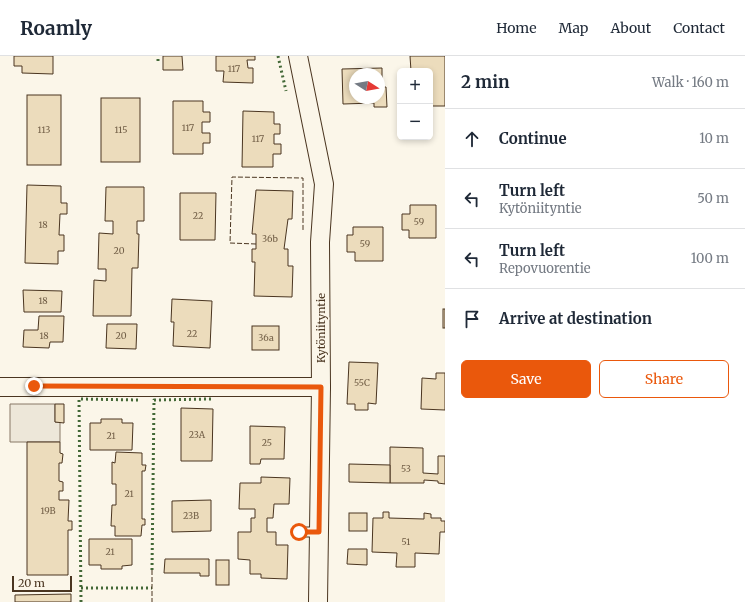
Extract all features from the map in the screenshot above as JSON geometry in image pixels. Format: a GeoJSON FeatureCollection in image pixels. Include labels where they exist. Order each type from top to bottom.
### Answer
{"type":"FeatureCollection","features":[{"type":"Feature","properties":{"kind":"street","name":"Kytöniityntie"},"geometry":{"type":"LineString","coordinates":[[298,56],[324,184],[320,242],[321,387],[318,602]]}},
{"type":"Feature","properties":{"kind":"street"},"geometry":{"type":"LineString","coordinates":[[0,387],[321,387]]}},
{"type":"Feature","properties":{"kind":"lane"},"geometry":{"type":"LineString","coordinates":[[299,532],[319,532]]}},
{"type":"Feature","properties":{"kind":"shaded area"},"geometry":{"type":"Polygon","coordinates":[[[10,404],[55,404],[55,422],[60,422],[60,442],[10,442],[10,404]]]}},
{"type":"Feature","properties":{"kind":"building"},"geometry":{"type":"Polygon","coordinates":[[[14,56],[53,56],[53,74],[22,73],[22,66],[14,66],[14,56]]]}},
{"type":"Feature","properties":{"kind":"building"},"geometry":{"type":"Polygon","coordinates":[[[163,56],[182,56],[183,70],[163,70],[163,56]]]}},
{"type":"Feature","properties":{"kind":"building"},"geometry":{"type":"Polygon","coordinates":[[[216,56],[255,56],[255,60],[247,60],[248,68],[253,68],[253,83],[223,82],[224,71],[216,71],[216,56]]]}},
{"type":"Feature","properties":{"kind":"building"},"geometry":{"type":"Polygon","coordinates":[[[410,56],[445,56],[445,106],[433,106],[433,68],[411,68],[410,56]]]}},
{"type":"Feature","properties":{"kind":"building"},"geometry":{"type":"Polygon","coordinates":[[[342,69],[349,69],[349,104],[343,104],[342,69]]]}},
{"type":"Feature","properties":{"kind":"building"},"geometry":{"type":"Polygon","coordinates":[[[386,87],[387,107],[374,107],[374,104],[385,104],[386,87]]]}},
{"type":"Feature","properties":{"kind":"building"},"geometry":{"type":"Polygon","coordinates":[[[27,95],[61,95],[61,165],[27,165],[27,95]]]}},
{"type":"Feature","properties":{"kind":"building"},"geometry":{"type":"Polygon","coordinates":[[[101,98],[140,98],[140,162],[101,162],[101,98]]]}},
{"type":"Feature","properties":{"kind":"building"},"geometry":{"type":"Polygon","coordinates":[[[173,101],[203,101],[203,112],[210,112],[210,122],[202,122],[202,133],[210,133],[210,143],[203,143],[203,154],[173,154],[173,101]]]}},
{"type":"Feature","properties":{"kind":"building"},"geometry":{"type":"Polygon","coordinates":[[[243,111],[274,112],[274,124],[280,124],[280,134],[274,134],[274,144],[281,144],[281,154],[273,154],[273,167],[242,167],[243,111]]]}},
{"type":"Feature","properties":{"kind":"building"},"geometry":{"type":"Polygon","coordinates":[[[27,185],[61,186],[61,203],[67,203],[67,214],[60,214],[59,235],[64,235],[64,251],[58,251],[58,264],[25,263],[27,185]]]}},
{"type":"Feature","properties":{"kind":"building"},"geometry":{"type":"Polygon","coordinates":[[[106,187],[144,187],[144,221],[137,221],[137,234],[139,234],[138,268],[132,268],[131,316],[93,316],[94,280],[106,281],[106,269],[98,269],[99,233],[113,234],[113,221],[105,221],[106,187]]]}},
{"type":"Feature","properties":{"kind":"building"},"geometry":{"type":"Polygon","coordinates":[[[256,190],[293,191],[292,219],[288,219],[284,249],[288,249],[288,266],[293,266],[292,297],[254,296],[255,262],[252,262],[252,249],[256,249],[256,234],[252,234],[256,190]]]}},
{"type":"Feature","properties":{"kind":"building"},"geometry":{"type":"Polygon","coordinates":[[[180,193],[216,193],[215,240],[180,240],[180,193]]]}},
{"type":"Feature","properties":{"kind":"building"},"geometry":{"type":"Polygon","coordinates":[[[410,205],[436,205],[436,238],[409,238],[409,230],[402,230],[402,214],[410,214],[410,205]]]}},
{"type":"Feature","properties":{"kind":"building"},"geometry":{"type":"Polygon","coordinates":[[[353,227],[383,227],[383,261],[355,261],[355,252],[347,252],[347,235],[353,235],[353,227]]]}},
{"type":"Feature","properties":{"kind":"building"},"geometry":{"type":"Polygon","coordinates":[[[23,290],[62,291],[61,312],[24,312],[23,290]]]}},
{"type":"Feature","properties":{"kind":"building"},"geometry":{"type":"Polygon","coordinates":[[[172,299],[212,301],[210,348],[173,346],[174,322],[171,322],[172,299]]]}},
{"type":"Feature","properties":{"kind":"building"},"geometry":{"type":"Polygon","coordinates":[[[443,309],[445,309],[445,328],[443,328],[443,309]]]}},
{"type":"Feature","properties":{"kind":"building"},"geometry":{"type":"Polygon","coordinates":[[[39,316],[64,316],[63,342],[50,342],[49,348],[23,347],[24,330],[38,330],[39,316]]]}},
{"type":"Feature","properties":{"kind":"building"},"geometry":{"type":"Polygon","coordinates":[[[107,324],[137,324],[136,349],[106,348],[107,324]]]}},
{"type":"Feature","properties":{"kind":"building"},"geometry":{"type":"Polygon","coordinates":[[[252,326],[279,326],[279,350],[252,350],[252,326]]]}},
{"type":"Feature","properties":{"kind":"building"},"geometry":{"type":"Polygon","coordinates":[[[349,362],[378,363],[376,404],[368,403],[368,410],[355,410],[355,404],[347,404],[349,362]]]}},
{"type":"Feature","properties":{"kind":"building"},"geometry":{"type":"Polygon","coordinates":[[[436,373],[445,373],[445,410],[421,409],[422,378],[436,379],[436,373]]]}},
{"type":"Feature","properties":{"kind":"building"},"geometry":{"type":"Polygon","coordinates":[[[55,404],[64,404],[64,423],[55,422],[55,404]]]}},
{"type":"Feature","properties":{"kind":"building"},"geometry":{"type":"Polygon","coordinates":[[[181,408],[213,409],[212,461],[181,461],[181,408]]]}},
{"type":"Feature","properties":{"kind":"building"},"geometry":{"type":"Polygon","coordinates":[[[101,419],[122,419],[122,423],[133,423],[132,450],[90,450],[90,423],[101,423],[101,419]]]}},
{"type":"Feature","properties":{"kind":"building"},"geometry":{"type":"Polygon","coordinates":[[[250,426],[285,427],[284,459],[261,459],[260,464],[250,464],[250,426]]]}},
{"type":"Feature","properties":{"kind":"building"},"geometry":{"type":"Polygon","coordinates":[[[27,442],[60,442],[60,453],[63,454],[62,463],[59,463],[59,481],[63,482],[63,491],[59,491],[59,500],[69,500],[68,521],[72,521],[72,530],[68,530],[68,575],[27,575],[27,442]]]}},
{"type":"Feature","properties":{"kind":"building"},"geometry":{"type":"Polygon","coordinates":[[[390,447],[423,448],[423,473],[438,474],[438,456],[445,456],[445,484],[438,483],[438,481],[424,480],[424,483],[390,483],[390,447]]]}},
{"type":"Feature","properties":{"kind":"building"},"geometry":{"type":"Polygon","coordinates":[[[116,452],[142,453],[142,465],[146,465],[145,471],[142,471],[142,519],[145,519],[145,525],[142,525],[141,536],[115,536],[115,526],[111,526],[112,505],[116,505],[116,484],[112,484],[112,462],[115,463],[116,452]]]}},
{"type":"Feature","properties":{"kind":"building"},"geometry":{"type":"Polygon","coordinates":[[[349,464],[390,465],[390,483],[349,482],[349,464]]]}},
{"type":"Feature","properties":{"kind":"building"},"geometry":{"type":"Polygon","coordinates":[[[261,477],[290,478],[289,504],[274,504],[273,518],[267,518],[267,532],[276,532],[276,545],[288,545],[287,579],[261,578],[261,574],[250,574],[250,560],[238,559],[238,532],[251,532],[251,518],[255,518],[255,509],[239,509],[240,483],[261,483],[261,477]]]}},
{"type":"Feature","properties":{"kind":"building"},"geometry":{"type":"Polygon","coordinates":[[[211,500],[211,531],[172,532],[172,501],[211,500]]]}},
{"type":"Feature","properties":{"kind":"building"},"geometry":{"type":"Polygon","coordinates":[[[383,512],[389,512],[389,518],[424,519],[424,513],[431,514],[431,518],[441,518],[441,521],[445,521],[445,532],[440,532],[439,554],[415,553],[415,567],[396,567],[397,553],[372,552],[373,518],[383,518],[383,512]]]}},
{"type":"Feature","properties":{"kind":"building"},"geometry":{"type":"Polygon","coordinates":[[[349,513],[367,513],[367,531],[349,531],[349,513]]]}},
{"type":"Feature","properties":{"kind":"building"},"geometry":{"type":"Polygon","coordinates":[[[89,539],[132,539],[132,565],[122,566],[122,569],[101,569],[101,565],[89,565],[89,539]]]}},
{"type":"Feature","properties":{"kind":"building"},"geometry":{"type":"Polygon","coordinates":[[[348,549],[367,549],[367,565],[347,564],[348,549]]]}},
{"type":"Feature","properties":{"kind":"building"},"geometry":{"type":"Polygon","coordinates":[[[165,559],[209,559],[209,576],[200,576],[200,573],[164,573],[165,559]]]}},
{"type":"Feature","properties":{"kind":"building"},"geometry":{"type":"Polygon","coordinates":[[[216,560],[229,560],[229,585],[216,585],[216,560]]]}},
{"type":"Feature","properties":{"kind":"building"},"geometry":{"type":"Polygon","coordinates":[[[71,594],[71,602],[15,602],[15,595],[71,594]]]}},
{"type":"Feature","properties":{"kind":"hedge"},"geometry":{"type":"LineString","coordinates":[[158,56],[158,61]]}},
{"type":"Feature","properties":{"kind":"hedge"},"geometry":{"type":"LineString","coordinates":[[278,56],[286,91]]}},
{"type":"Feature","properties":{"kind":"hedge"},"geometry":{"type":"LineString","coordinates":[[81,602],[79,399],[139,400]]}},
{"type":"Feature","properties":{"kind":"hedge"},"geometry":{"type":"LineString","coordinates":[[152,570],[154,400],[211,399]]}},
{"type":"Feature","properties":{"kind":"hedge"},"geometry":{"type":"LineString","coordinates":[[81,588],[152,588]]}},
{"type":"Feature","properties":{"kind":"fence"},"geometry":{"type":"LineString","coordinates":[[256,244],[230,243],[232,177],[303,178],[303,231]]}},
{"type":"Feature","properties":{"kind":"fence"},"geometry":{"type":"LineString","coordinates":[[152,570],[152,602]]}},
{"type":"Feature","properties":{"kind":"route"},"geometry":{"type":"LineString","coordinates":[[34,386],[321,387],[319,532],[299,532]]}}]}
